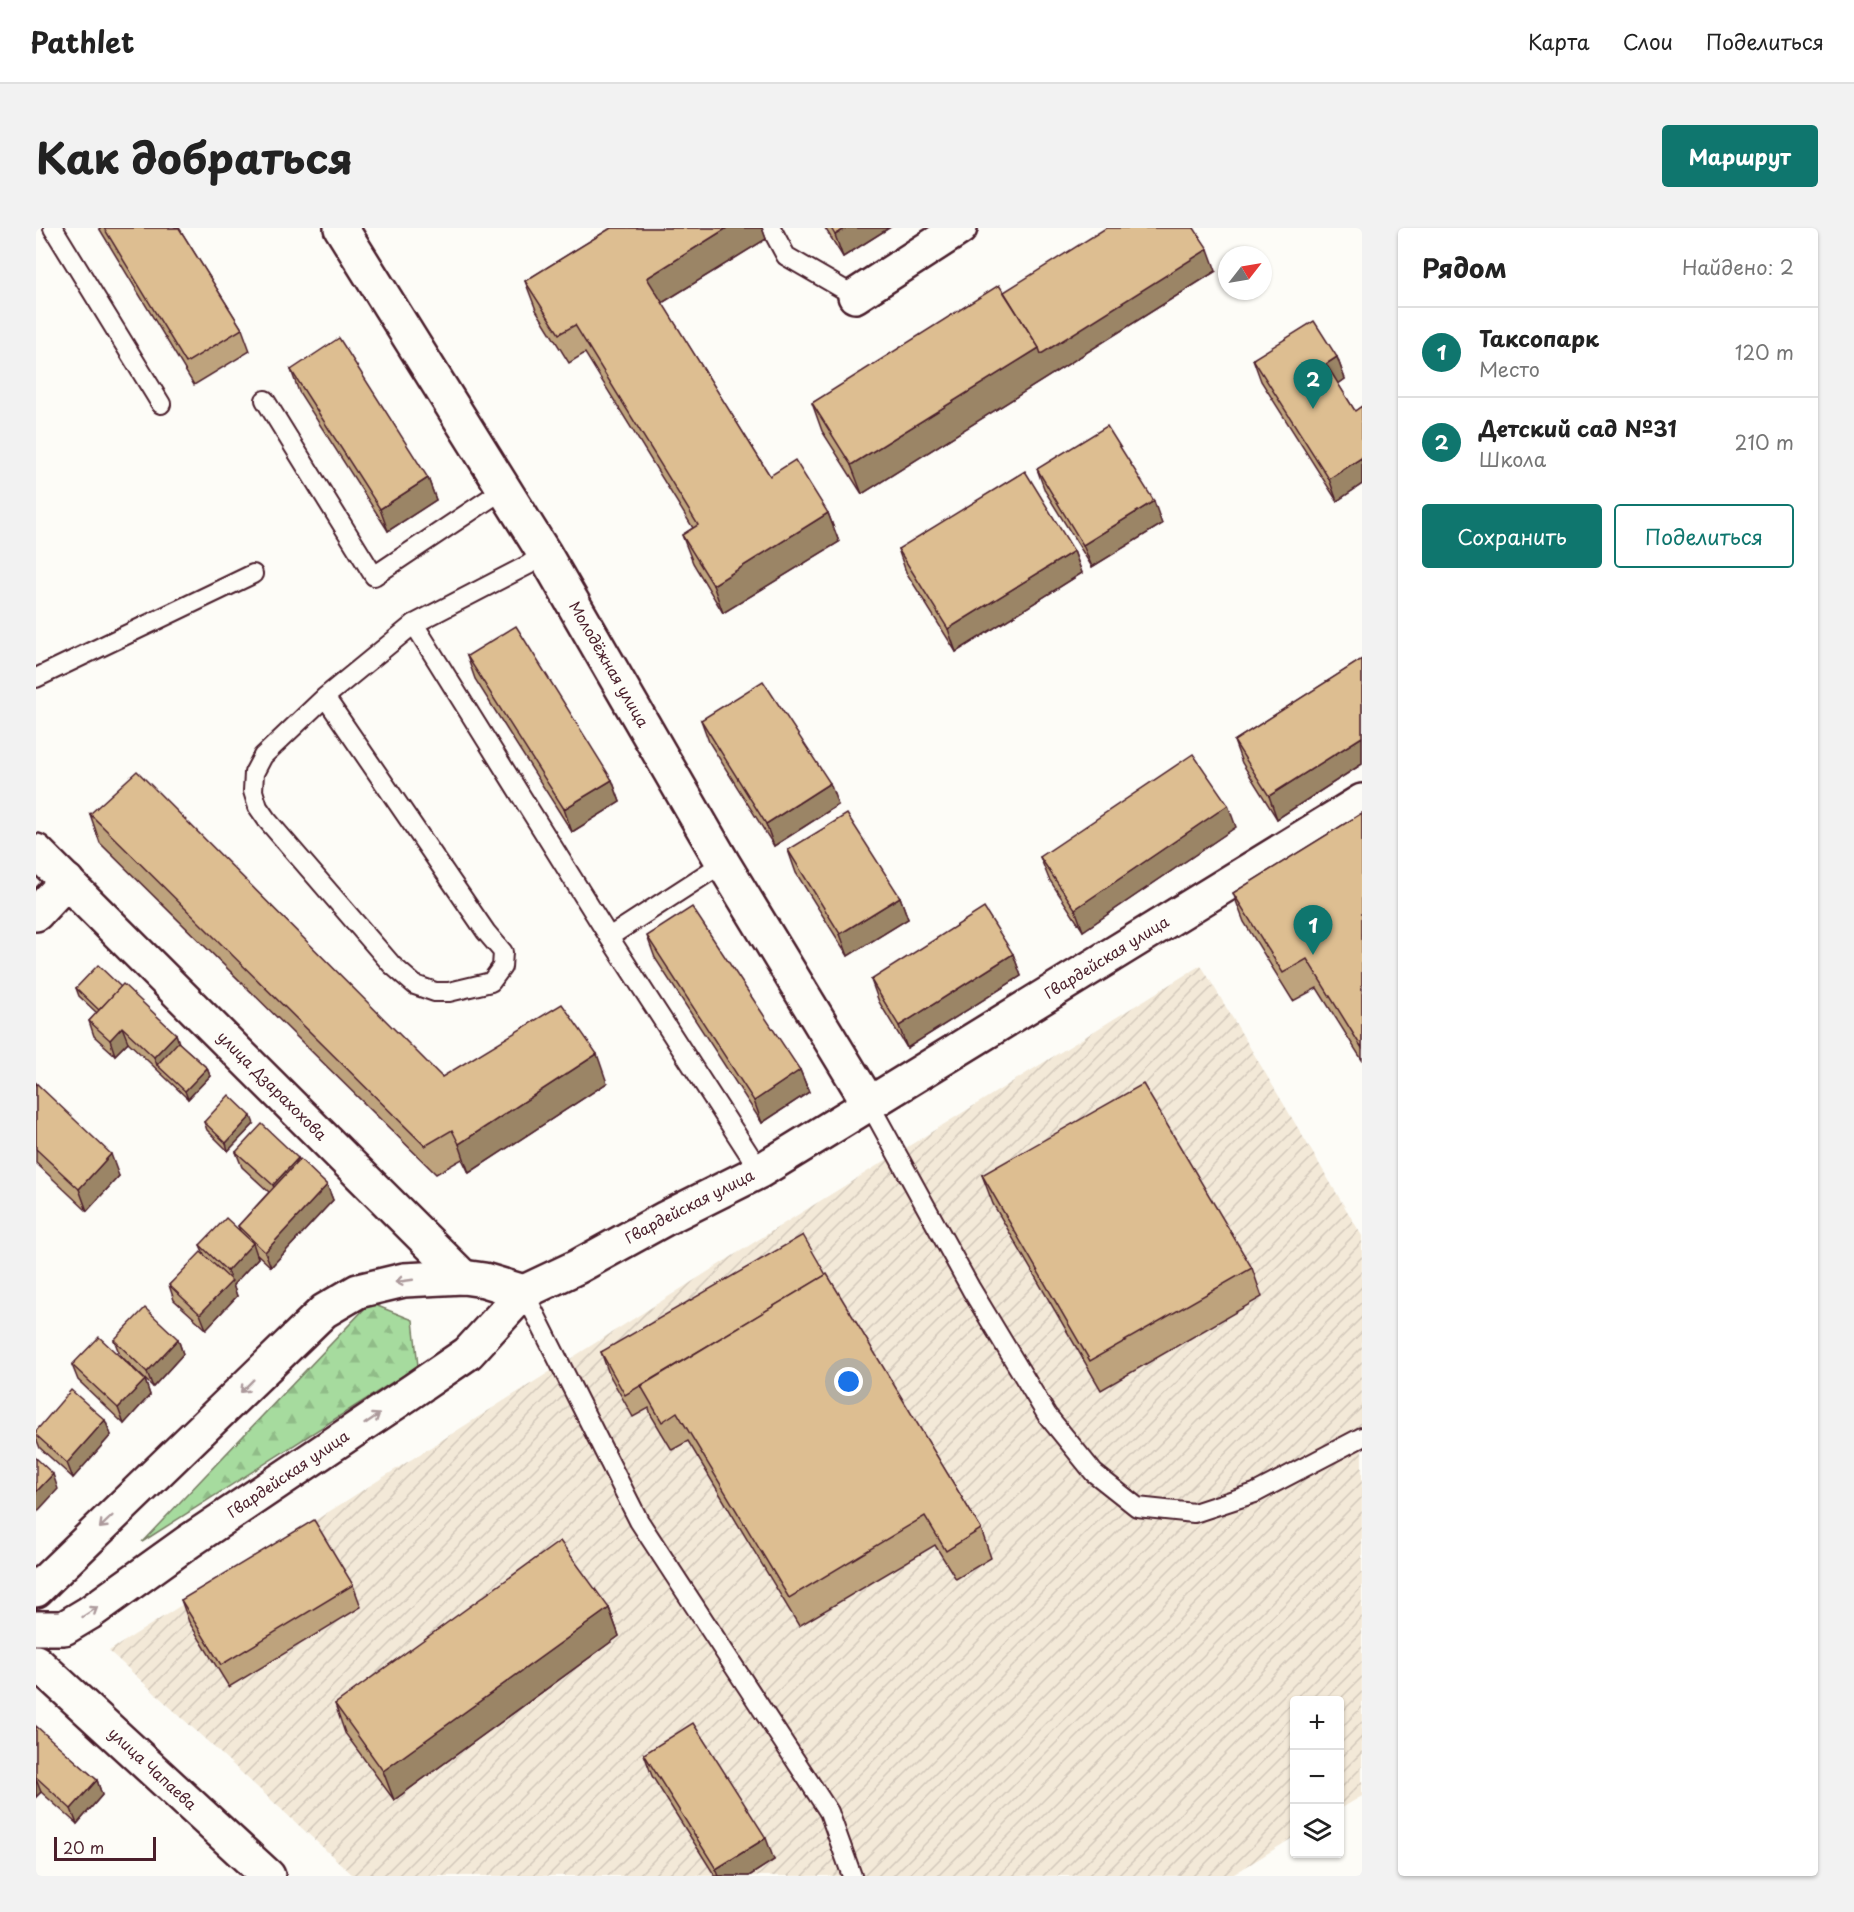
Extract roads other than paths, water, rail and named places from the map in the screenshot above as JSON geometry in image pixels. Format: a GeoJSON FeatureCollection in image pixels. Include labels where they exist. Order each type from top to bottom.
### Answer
{"type":"FeatureCollection","features":[{"type":"Feature","properties":{"kind":"street","name":"Молодёжная улица"},"geometry":{"type":"LineString","coordinates":[[341,228],[544,553],[723,863],[870,1105]]}},
{"type":"Feature","properties":{"kind":"street"},"geometry":{"type":"LineString","coordinates":[[855,296],[960,228]]}},
{"type":"Feature","properties":{"kind":"street","name":"Гвардейская улица"},"geometry":{"type":"LineString","coordinates":[[36,1628],[64,1628],[89,1613],[188,1542],[468,1353],[524,1292],[577,1267],[666,1218],[760,1171],[1362,801]]}},
{"type":"Feature","properties":{"kind":"street","name":"улица Дзарахохова"},"geometry":{"type":"LineString","coordinates":[[36,851],[463,1277]]}},
{"type":"Feature","properties":{"kind":"street"},"geometry":{"type":"LineString","coordinates":[[36,914],[67,881]]}},
{"type":"Feature","properties":{"kind":"street"},"geometry":{"type":"LineString","coordinates":[[36,1590],[324,1311],[358,1291],[404,1280],[463,1277],[484,1280],[524,1292]]}},
{"type":"Feature","properties":{"kind":"street","name":"улица Чапаева"},"geometry":{"type":"LineString","coordinates":[[36,1662],[268,1876]]}},
{"type":"Feature","properties":{"kind":"lane"},"geometry":{"type":"LineString","coordinates":[[53,228],[161,404]]}},
{"type":"Feature","properties":{"kind":"lane"},"geometry":{"type":"LineString","coordinates":[[771,228],[786,256],[855,296]]}},
{"type":"Feature","properties":{"kind":"lane"},"geometry":{"type":"LineString","coordinates":[[265,400],[374,576],[504,489]]}},
{"type":"Feature","properties":{"kind":"lane"},"geometry":{"type":"LineString","coordinates":[[325,698],[486,932],[503,952],[502,967],[490,982],[449,992],[435,992],[415,986],[392,965],[258,807],[253,791],[254,773],[263,756],[325,698],[414,624],[528,566],[544,553]]}},
{"type":"Feature","properties":{"kind":"lane"},"geometry":{"type":"LineString","coordinates":[[36,678],[253,574]]}},
{"type":"Feature","properties":{"kind":"lane"},"geometry":{"type":"LineString","coordinates":[[414,624],[609,937],[760,1171]]}},
{"type":"Feature","properties":{"kind":"lane"},"geometry":{"type":"LineString","coordinates":[[609,937],[723,863]]}},
{"type":"Feature","properties":{"kind":"lane"},"geometry":{"type":"LineString","coordinates":[[870,1105],[971,1288],[1047,1415],[1094,1473],[1137,1507],[1194,1513],[1255,1493],[1362,1437]]}},
{"type":"Feature","properties":{"kind":"lane"},"geometry":{"type":"LineString","coordinates":[[524,1292],[639,1521],[829,1812],[852,1876]]}},
{"type":"Feature","properties":{"kind":"place","name":"Детский сад №31"},"geometry":{"type":"Point","coordinates":[1313,409]}},
{"type":"Feature","properties":{"kind":"place","name":"Таксопарк"},"geometry":{"type":"Point","coordinates":[1313,955]}}]}
